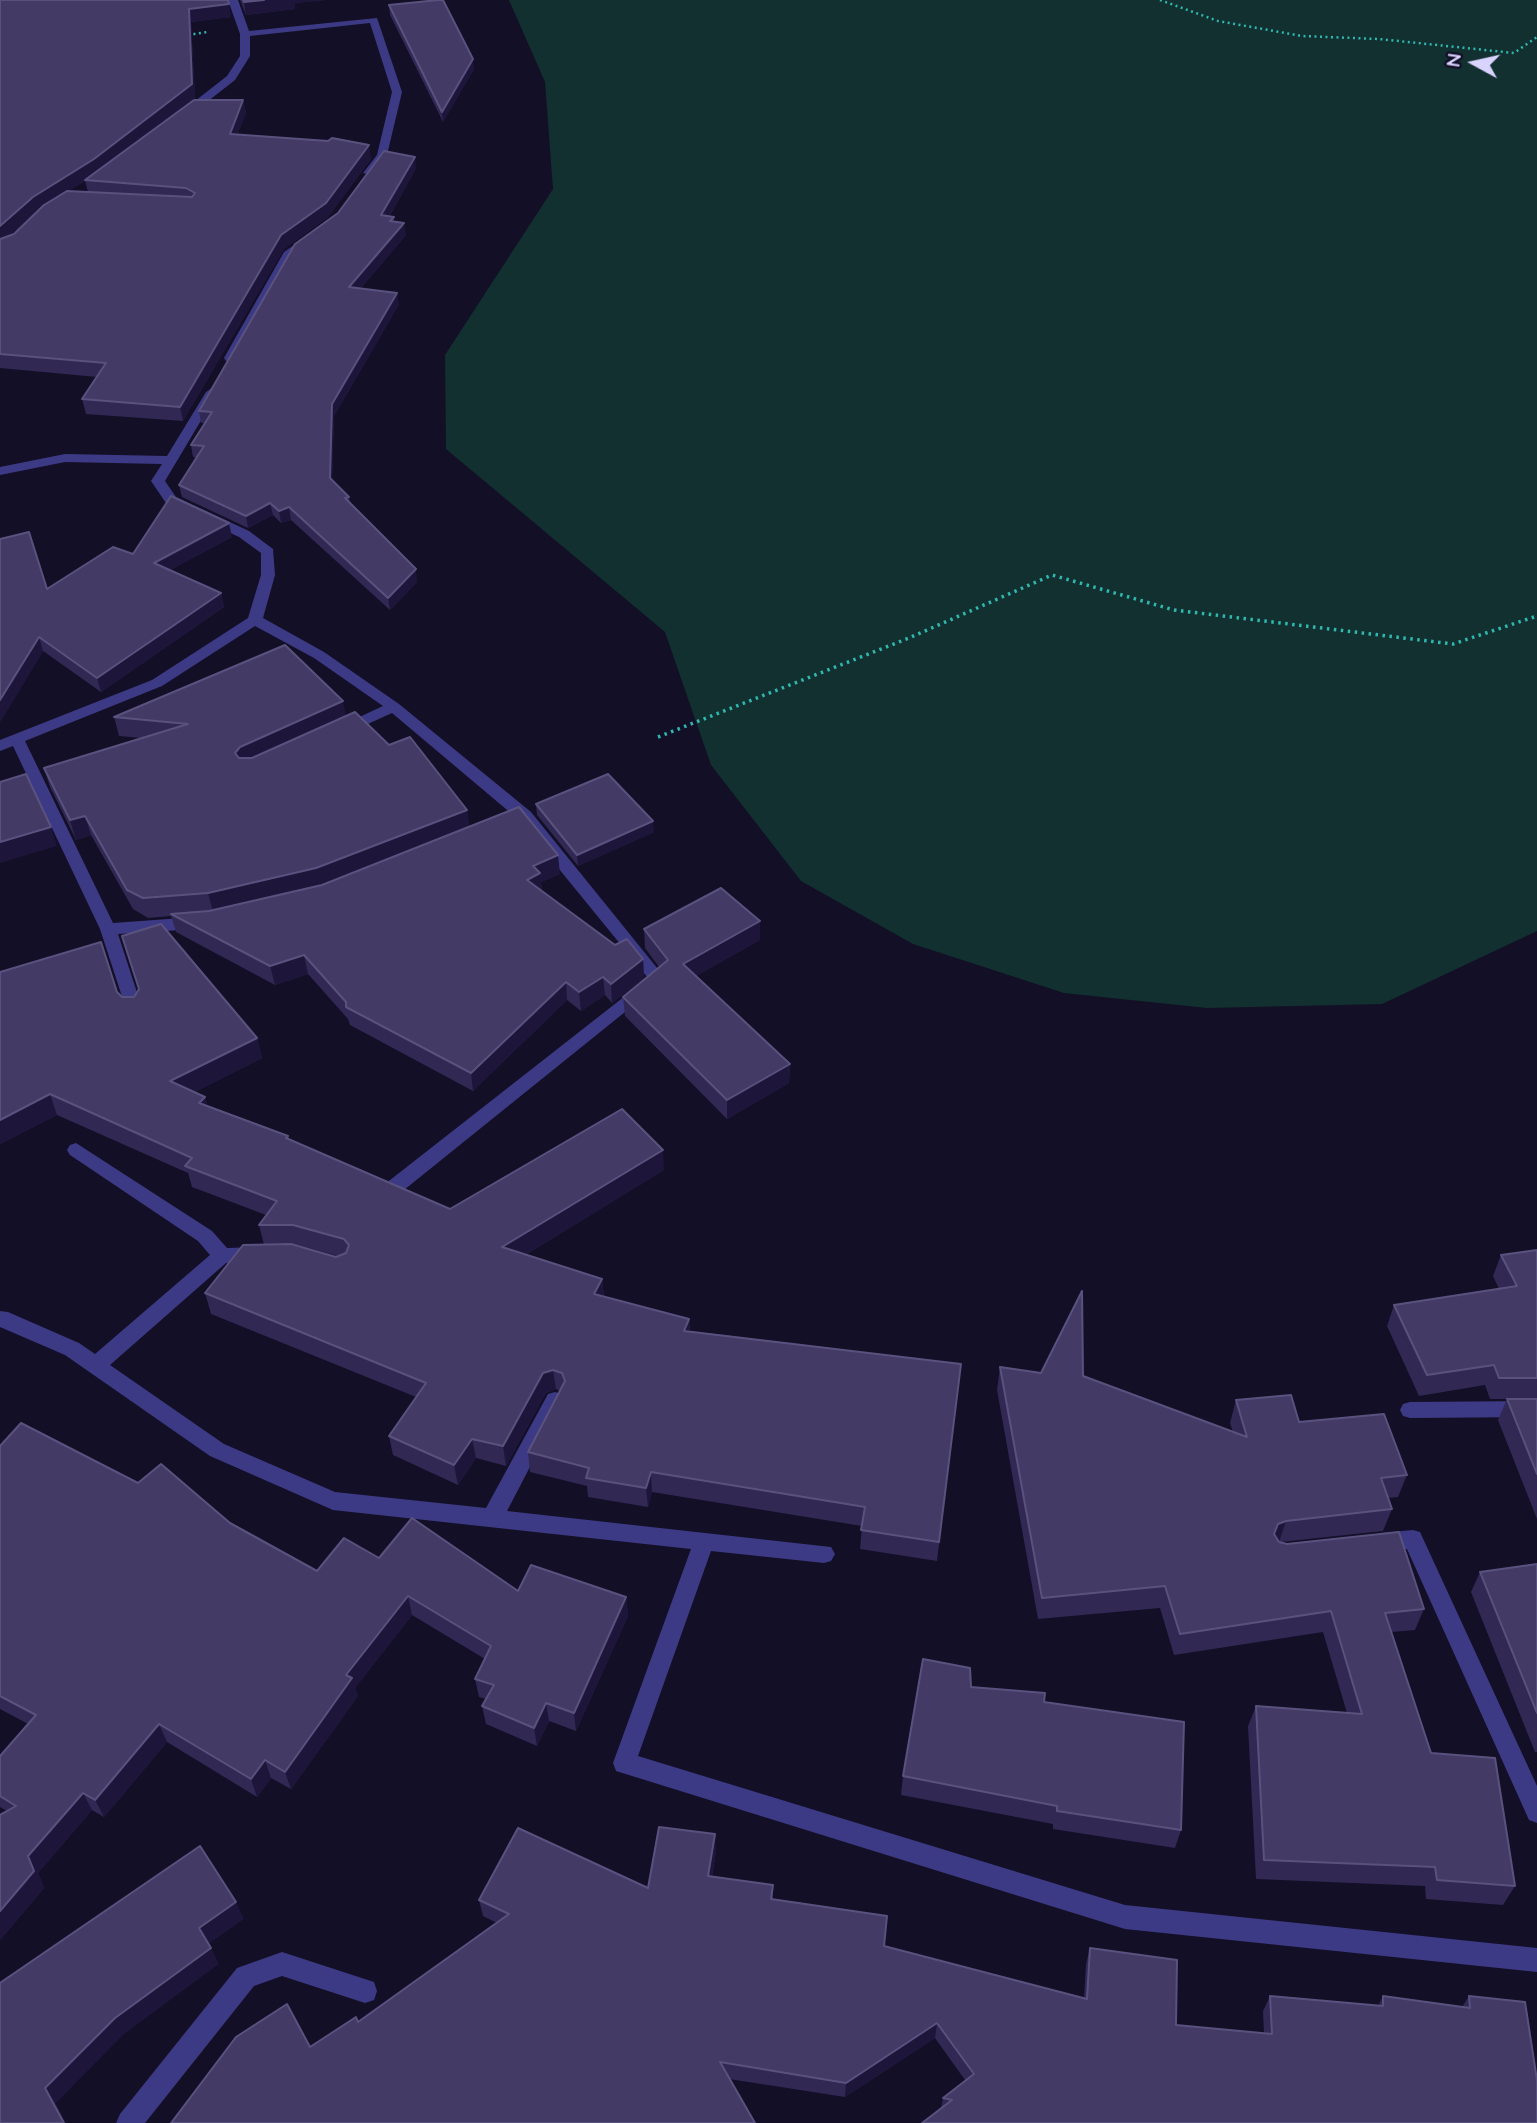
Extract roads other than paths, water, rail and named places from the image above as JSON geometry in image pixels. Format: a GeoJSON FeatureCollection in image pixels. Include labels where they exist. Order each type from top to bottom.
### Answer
{"type":"FeatureCollection","features":[{"type":"Feature","properties":{"kind":"street"},"geometry":{"type":"LineString","coordinates":[[170,126],[231,78],[244,56],[245,34],[233,0]]}},
{"type":"Feature","properties":{"kind":"street"},"geometry":{"type":"LineString","coordinates":[[245,34],[374,20],[397,92],[382,155],[358,188]]}},
{"type":"Feature","properties":{"kind":"street"},"geometry":{"type":"LineString","coordinates":[[0,746],[157,683],[255,620],[268,575],[268,552],[244,534],[171,499],[158,481],[290,252],[323,229]]}},
{"type":"Feature","properties":{"kind":"street"},"geometry":{"type":"LineString","coordinates":[[0,471],[65,458],[171,460]]}},
{"type":"Feature","properties":{"kind":"street"},"geometry":{"type":"LineString","coordinates":[[255,620],[319,655],[394,707],[518,818],[658,979],[392,1189]]}},
{"type":"Feature","properties":{"kind":"street"},"geometry":{"type":"LineString","coordinates":[[334,734],[394,707]]}},
{"type":"Feature","properties":{"kind":"street"},"geometry":{"type":"LineString","coordinates":[[18,740],[134,1011]]}},
{"type":"Feature","properties":{"kind":"street"},"geometry":{"type":"LineString","coordinates":[[105,941],[213,921]]}},
{"type":"Feature","properties":{"kind":"street"},"geometry":{"type":"LineString","coordinates":[[76,1150],[205,1236],[222,1256]]}},
{"type":"Feature","properties":{"kind":"street"},"geometry":{"type":"LineString","coordinates":[[95,1366],[222,1256],[273,1254]]}},
{"type":"Feature","properties":{"kind":"street"},"geometry":{"type":"LineString","coordinates":[[0,1319],[8,1320],[72,1349],[217,1450],[333,1501],[824,1554]]}},
{"type":"Feature","properties":{"kind":"street"},"geometry":{"type":"LineString","coordinates":[[491,1520],[555,1401]]}},
{"type":"Feature","properties":{"kind":"street"},"geometry":{"type":"LineString","coordinates":[[1410,1410],[1537,1409]]}},
{"type":"Feature","properties":{"kind":"street"},"geometry":{"type":"LineString","coordinates":[[1360,1545],[1413,1539],[1537,1812]]}},
{"type":"Feature","properties":{"kind":"street"},"geometry":{"type":"LineString","coordinates":[[704,1542],[624,1763],[1125,1917],[1537,1960]]}},
{"type":"Feature","properties":{"kind":"street"},"geometry":{"type":"LineString","coordinates":[[129,2123],[246,1977],[282,1964],[365,1991]]}}]}
